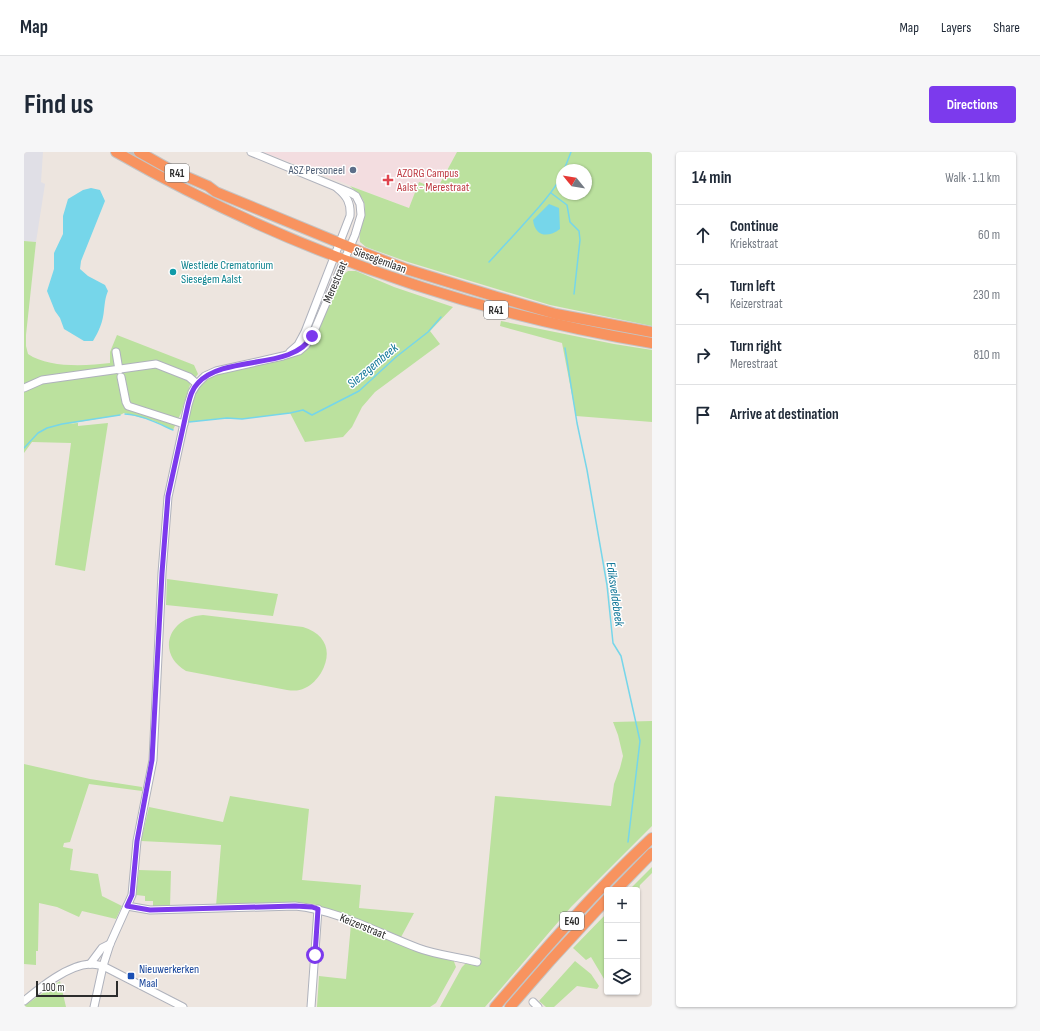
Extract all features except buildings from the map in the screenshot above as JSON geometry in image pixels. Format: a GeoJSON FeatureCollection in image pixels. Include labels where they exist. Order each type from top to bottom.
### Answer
{"type":"FeatureCollection","features":[{"type":"Feature","properties":{"kind":"highway","name":"Siesegemlaan"},"geometry":{"type":"LineString","coordinates":[[116,152],[179,186],[247,219],[344,261],[407,283],[493,309],[552,324],[652,343]]}},
{"type":"Feature","properties":{"kind":"highway","name":"Siesegemlaan"},"geometry":{"type":"LineString","coordinates":[[139,152],[171,170],[208,186],[216,192],[406,269],[549,312],[599,323],[652,332]]}},
{"type":"Feature","properties":{"kind":"highway","name":"E40"},"geometry":{"type":"LineString","coordinates":[[495,1007],[592,898],[652,838]]}},
{"type":"Feature","properties":{"kind":"highway"},"geometry":{"type":"LineString","coordinates":[[619,887],[652,854]]}},
{"type":"Feature","properties":{"kind":"highway","name":"E40"},"geometry":{"type":"LineString","coordinates":[[510,1007],[604,902]]}},
{"type":"Feature","properties":{"kind":"street","name":"Merestraat"},"geometry":{"type":"LineString","coordinates":[[197,384],[205,376],[216,371],[299,351],[310,341],[344,261],[361,215],[360,204],[356,196],[351,193],[251,152]]}},
{"type":"Feature","properties":{"kind":"street","name":"Merestraat"},"geometry":{"type":"LineString","coordinates":[[283,356],[292,351],[298,345],[305,332],[350,216],[351,208],[349,200],[332,185]]}},
{"type":"Feature","properties":{"kind":"street"},"geometry":{"type":"LineString","coordinates":[[116,352],[128,406],[184,424]]}},
{"type":"Feature","properties":{"kind":"street"},"geometry":{"type":"LineString","coordinates":[[24,388],[42,380],[120,374],[156,364],[189,376],[197,384],[192,392],[168,496],[162,573],[152,760],[137,841],[132,895],[110,944],[103,966],[94,1007]]}},
{"type":"Feature","properties":{"kind":"street","name":"Keizerstraat"},"geometry":{"type":"LineString","coordinates":[[127,906],[150,910],[295,906],[312,907],[420,949],[477,962]]}},
{"type":"Feature","properties":{"kind":"street"},"geometry":{"type":"LineString","coordinates":[[311,1007],[318,909]]}},
{"type":"Feature","properties":{"kind":"street"},"geometry":{"type":"LineString","coordinates":[[90,964],[102,948],[110,944]]}},
{"type":"Feature","properties":{"kind":"street"},"geometry":{"type":"LineString","coordinates":[[24,1001],[52,980],[66,972],[78,966],[90,964],[103,966],[183,1007]]}},
{"type":"Feature","properties":{"kind":"shaded area"},"geometry":{"type":"Polygon","coordinates":[[[24,152],[43,152],[41,182],[45,184],[36,242],[24,241],[24,152]]]}},
{"type":"Feature","properties":{"kind":"shaded area","name":"AZORG Campus Aalst - Merestraat"},"geometry":{"type":"Polygon","coordinates":[[[263,152],[457,152],[437,189],[419,182],[409,208],[263,152]]]}},
{"type":"Feature","properties":{"kind":"green space"},"geometry":{"type":"Polygon","coordinates":[[[457,152],[652,152],[652,326],[550,305],[408,262],[366,247],[360,242],[360,231],[365,215],[365,209],[361,196],[350,186],[409,208],[419,182],[437,189],[457,152]]]}},
{"type":"Feature","properties":{"kind":"green space"},"geometry":{"type":"Polygon","coordinates":[[[24,241],[36,242],[26,335],[28,354],[36,359],[56,364],[90,365],[110,363],[110,352],[117,335],[194,365],[198,374],[190,385],[181,413],[173,430],[154,421],[124,413],[120,415],[67,424],[78,423],[78,426],[108,423],[85,571],[55,565],[71,443],[32,442],[24,453],[24,241]]]}},
{"type":"Feature","properties":{"kind":"green space"},"geometry":{"type":"Polygon","coordinates":[[[348,271],[356,271],[394,287],[453,307],[430,331],[440,344],[375,392],[362,407],[352,427],[343,437],[305,442],[290,413],[242,419],[227,418],[189,422],[193,400],[199,388],[210,378],[217,374],[301,354],[308,348],[315,337],[339,281],[348,271]]]}},
{"type":"Feature","properties":{"kind":"green space"},"geometry":{"type":"Polygon","coordinates":[[[501,321],[614,344],[652,350],[652,422],[576,416],[562,343],[500,326],[501,321]]]}},
{"type":"Feature","properties":{"kind":"green space"},"geometry":{"type":"Polygon","coordinates":[[[167,579],[278,594],[273,616],[166,605],[167,579]]]}},
{"type":"Feature","properties":{"kind":"green space"},"geometry":{"type":"Polygon","coordinates":[[[203,615],[303,627],[311,630],[322,639],[325,645],[327,651],[325,665],[321,673],[312,684],[303,689],[294,691],[186,671],[177,664],[171,655],[169,646],[170,637],[174,629],[181,622],[191,617],[203,615]]]}},
{"type":"Feature","properties":{"kind":"green space"},"geometry":{"type":"Polygon","coordinates":[[[652,721],[652,826],[571,907],[485,1007],[440,1007],[462,967],[465,964],[479,964],[495,796],[611,806],[614,784],[623,756],[613,722],[652,721]]]}},
{"type":"Feature","properties":{"kind":"green space"},"geometry":{"type":"Polygon","coordinates":[[[24,764],[90,779],[142,787],[142,791],[89,784],[70,842],[64,843],[63,847],[73,849],[70,870],[98,874],[102,896],[122,906],[116,919],[82,911],[79,917],[57,907],[39,903],[38,951],[36,951],[36,965],[24,964],[24,764]]]}},
{"type":"Feature","properties":{"kind":"green space"},"geometry":{"type":"Polygon","coordinates":[[[230,796],[309,809],[302,880],[361,885],[359,908],[414,913],[400,939],[314,904],[303,903],[216,906],[221,845],[141,841],[149,807],[223,822],[230,796]]]}},
{"type":"Feature","properties":{"kind":"green space"},"geometry":{"type":"Polygon","coordinates":[[[652,867],[652,873],[640,887],[632,887],[652,867]]]}},
{"type":"Feature","properties":{"kind":"green space"},"geometry":{"type":"Polygon","coordinates":[[[139,870],[171,871],[170,907],[153,907],[153,901],[145,901],[145,896],[136,895],[139,870]]]}},
{"type":"Feature","properties":{"kind":"green space"},"geometry":{"type":"Polygon","coordinates":[[[604,916],[604,979],[591,957],[586,960],[573,948],[604,916]]]}},
{"type":"Feature","properties":{"kind":"green space"},"geometry":{"type":"Polygon","coordinates":[[[351,924],[424,954],[453,959],[456,967],[436,1003],[430,1007],[317,1007],[319,976],[346,979],[351,924]]]}},
{"type":"Feature","properties":{"kind":"green space"},"geometry":{"type":"Polygon","coordinates":[[[575,961],[591,974],[599,986],[597,989],[577,986],[554,1007],[546,1007],[539,1001],[575,961]]]}},
{"type":"Feature","properties":{"kind":"green space"},"geometry":{"type":"Polygon","coordinates":[[[60,981],[66,1007],[24,1007],[24,1006],[60,981]]]}},
{"type":"Feature","properties":{"kind":"water"},"geometry":{"type":"Polygon","coordinates":[[[91,188],[100,190],[105,201],[81,261],[80,269],[88,276],[105,285],[108,291],[103,318],[97,334],[93,341],[84,341],[64,329],[47,291],[54,269],[54,253],[63,234],[63,216],[68,199],[83,190],[91,188]]]}},
{"type":"Feature","properties":{"kind":"water"},"geometry":{"type":"Polygon","coordinates":[[[549,204],[559,208],[560,229],[547,235],[539,233],[536,230],[533,220],[549,204]]]}},
{"type":"Feature","properties":{"kind":"waterway","name":"Ediksveldebeek"},"geometry":{"type":"LineString","coordinates":[[566,164],[571,152]]}},
{"type":"Feature","properties":{"kind":"waterway","name":"Siezegembeek"},"geometry":{"type":"LineString","coordinates":[[489,262],[539,207],[556,184]]}},
{"type":"Feature","properties":{"kind":"waterway","name":"Ediksveldebeek"},"geometry":{"type":"LineString","coordinates":[[551,193],[567,205],[570,222],[579,231],[580,240],[574,294]]}},
{"type":"Feature","properties":{"kind":"waterway","name":"Siezegembeek"},"geometry":{"type":"LineString","coordinates":[[189,422],[227,418],[242,419],[303,410],[312,415],[359,391],[396,357],[428,332],[441,317]]}},
{"type":"Feature","properties":{"kind":"waterway","name":"Ediksveldebeek"},"geometry":{"type":"LineString","coordinates":[[565,348],[577,423],[587,470],[607,585],[613,643],[621,656],[640,741],[628,842]]}},
{"type":"Feature","properties":{"kind":"waterway","name":"Siezegembeek"},"geometry":{"type":"LineString","coordinates":[[125,414],[143,418],[173,430]]}},
{"type":"Feature","properties":{"kind":"waterway","name":"Siezegembeek"},"geometry":{"type":"LineString","coordinates":[[24,448],[38,433],[47,428],[62,424],[120,415]]}},
{"type":"Feature","properties":{"kind":"tunnel"},"geometry":{"type":"LineString","coordinates":[[129,152],[148,162]]}},
{"type":"Feature","properties":{"kind":"place","name":"ASZ Personeel"},"geometry":{"type":"Point","coordinates":[353,170]}},
{"type":"Feature","properties":{"kind":"place","name":"AZORG Campus Aalst - Merestraat"},"geometry":{"type":"Point","coordinates":[388,180]}},
{"type":"Feature","properties":{"kind":"place","name":"Westlede Crematorium Siesegem Aalst"},"geometry":{"type":"Point","coordinates":[173,272]}},
{"type":"Feature","properties":{"kind":"place","name":"Nieuwerkerken Maal"},"geometry":{"type":"Point","coordinates":[131,976]}},
{"type":"Feature","properties":{"kind":"route"},"geometry":{"type":"LineString","coordinates":[[312,336],[310,341],[299,351],[216,371],[205,376],[192,392],[173,468],[168,496],[162,573],[152,760],[137,841],[132,895],[127,906],[150,910],[295,906],[312,907],[318,909],[315,955]]}}]}
